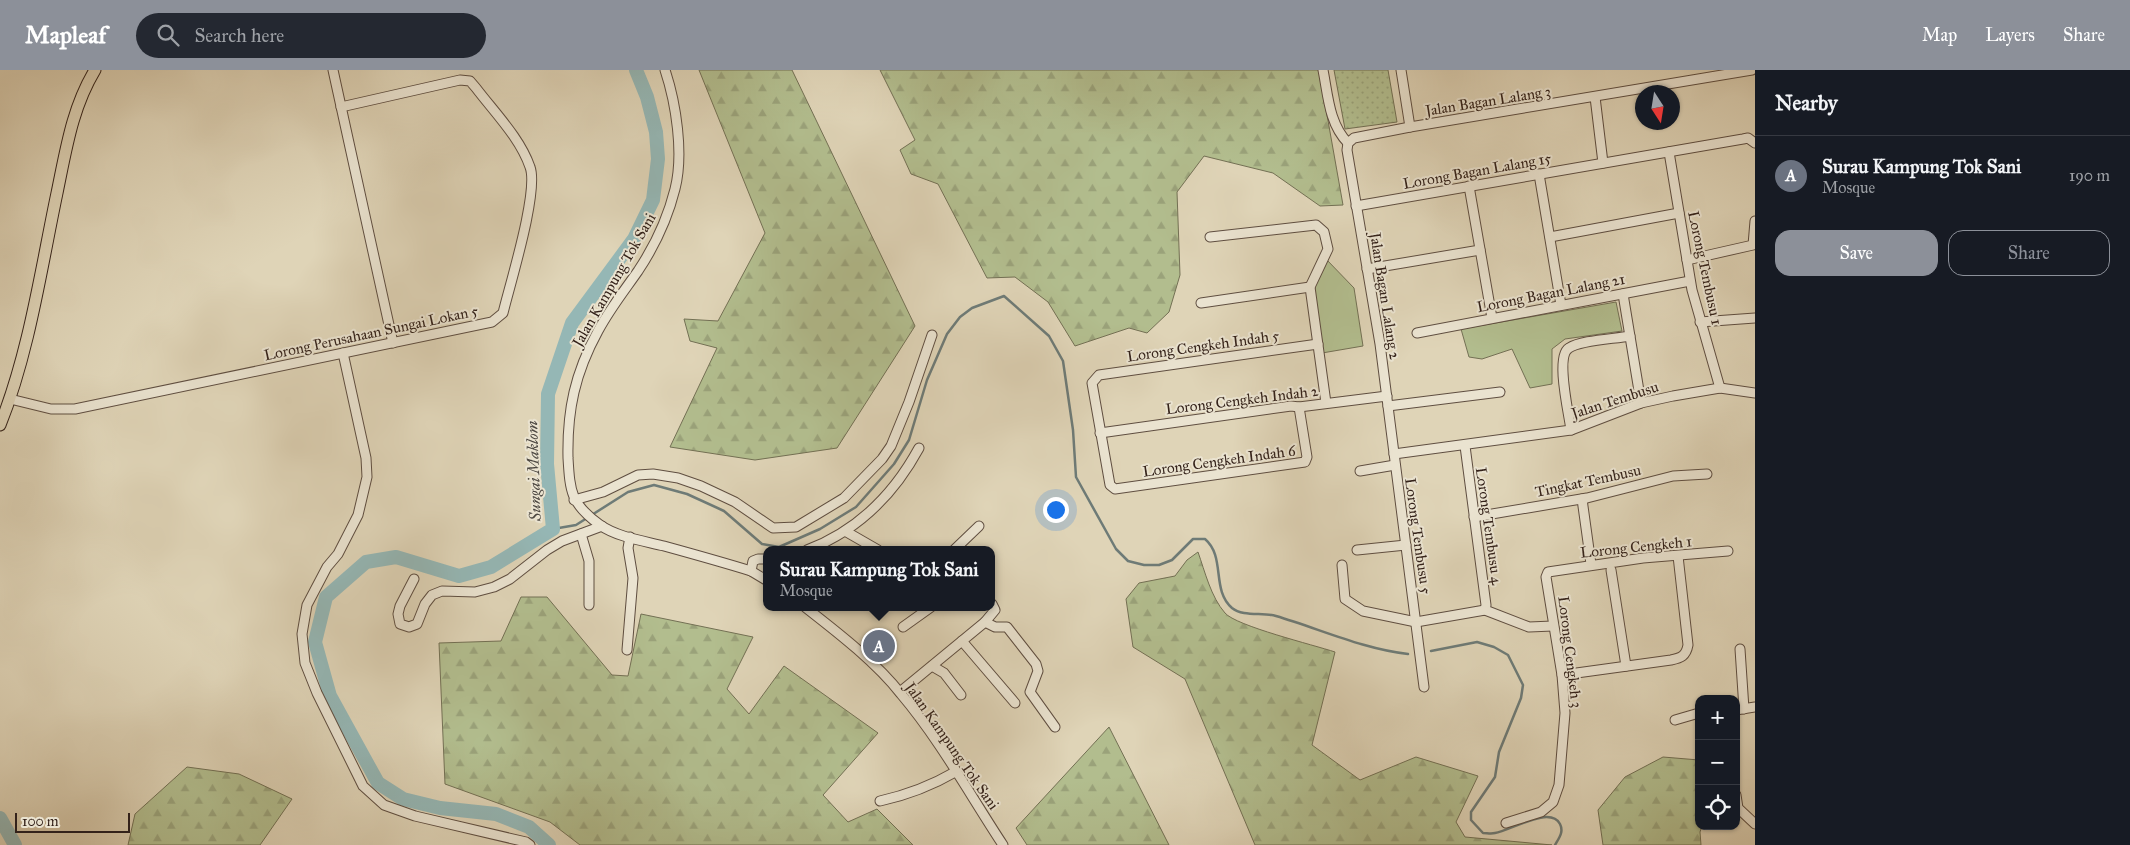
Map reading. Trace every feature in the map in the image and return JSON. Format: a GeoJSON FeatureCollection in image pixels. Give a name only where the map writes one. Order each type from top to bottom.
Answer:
{"type":"FeatureCollection","features":[{"type":"Feature","properties":{"kind":"main road"},"geometry":{"type":"LineString","coordinates":[[0,425],[10,399],[71,124],[82,90],[95,70]]}},
{"type":"Feature","properties":{"kind":"street"},"geometry":{"type":"LineString","coordinates":[[333,70],[392,343]]}},
{"type":"Feature","properties":{"kind":"street","name":"Jalan Kampung Tok Sani"},"geometry":{"type":"LineString","coordinates":[[576,504],[571,492],[568,432],[570,400],[579,373],[598,331],[639,270],[665,221],[676,187],[678,138],[674,97],[665,70]]}},
{"type":"Feature","properties":{"kind":"street"},"geometry":{"type":"LineString","coordinates":[[1323,70],[1331,113],[1340,134],[1348,142]]}},
{"type":"Feature","properties":{"kind":"street"},"geometry":{"type":"LineString","coordinates":[[1401,70],[1410,127]]}},
{"type":"Feature","properties":{"kind":"street","name":"Jalan Bagan Lalang 3"},"geometry":{"type":"LineString","coordinates":[[1348,142],[1354,138],[1410,127],[1595,98],[1752,70]]}},
{"type":"Feature","properties":{"kind":"street","name":"Lorong Perusahaan Sungai Lokan 5"},"geometry":{"type":"LineString","coordinates":[[10,399],[51,409],[75,409],[492,322],[503,313],[532,194],[531,170],[524,152],[470,81],[460,80],[341,106]]}},
{"type":"Feature","properties":{"kind":"street"},"geometry":{"type":"LineString","coordinates":[[1595,98],[1603,163]]}},
{"type":"Feature","properties":{"kind":"street","name":"Lorong Bagan Lalang 15"},"geometry":{"type":"LineString","coordinates":[[1356,206],[1748,138],[1755,142]]}},
{"type":"Feature","properties":{"kind":"street","name":"Jalan Bagan Lalang 2"},"geometry":{"type":"LineString","coordinates":[[1348,142],[1347,150],[1367,269],[1394,454]]}},
{"type":"Feature","properties":{"kind":"street","name":"Lorong Tembusu 1"},"geometry":{"type":"LineString","coordinates":[[1669,152],[1690,281],[1720,388]]}},
{"type":"Feature","properties":{"kind":"street"},"geometry":{"type":"LineString","coordinates":[[1539,174],[1561,305]]}},
{"type":"Feature","properties":{"kind":"street"},"geometry":{"type":"LineString","coordinates":[[1470,186],[1492,318]]}},
{"type":"Feature","properties":{"kind":"street"},"geometry":{"type":"LineString","coordinates":[[1550,237],[1679,213]]}},
{"type":"Feature","properties":{"kind":"street"},"geometry":{"type":"LineString","coordinates":[[1687,260],[1753,244],[1755,221]]}},
{"type":"Feature","properties":{"kind":"street"},"geometry":{"type":"LineString","coordinates":[[1210,237],[1316,225],[1324,232],[1328,249],[1310,287],[1326,403]]}},
{"type":"Feature","properties":{"kind":"street"},"geometry":{"type":"LineString","coordinates":[[1367,269],[1480,250]]}},
{"type":"Feature","properties":{"kind":"street","name":"Lorong Bagan Lalang 21"},"geometry":{"type":"LineString","coordinates":[[1417,332],[1690,281]]}},
{"type":"Feature","properties":{"kind":"street"},"geometry":{"type":"LineString","coordinates":[[1201,303],[1310,287]]}},
{"type":"Feature","properties":{"kind":"street"},"geometry":{"type":"LineString","coordinates":[[1622,294],[1641,403]]}},
{"type":"Feature","properties":{"kind":"street"},"geometry":{"type":"LineString","coordinates":[[1700,322],[1755,318]]}},
{"type":"Feature","properties":{"kind":"street"},"geometry":{"type":"LineString","coordinates":[[763,578],[751,571],[630,537],[600,525],[576,504],[638,475],[653,474],[678,478],[701,486],[735,502],[773,528],[796,527],[844,498],[891,446],[910,402],[932,335]]}},
{"type":"Feature","properties":{"kind":"street"},"geometry":{"type":"LineString","coordinates":[[1571,430],[1562,365],[1565,352],[1569,348],[1584,344],[1630,336]]}},
{"type":"Feature","properties":{"kind":"street","name":"Lorong Cengkeh Indah 5"},"geometry":{"type":"LineString","coordinates":[[1100,433],[1092,386],[1093,379],[1099,375],[1318,344]]}},
{"type":"Feature","properties":{"kind":"street"},"geometry":{"type":"LineString","coordinates":[[343,353],[366,458],[367,477],[358,515],[338,554],[327,567],[308,605],[302,634],[305,663],[317,693],[363,786],[384,805],[415,816],[500,835],[526,842],[530,845]]}},
{"type":"Feature","properties":{"kind":"street","name":"Jalan Tembusu"},"geometry":{"type":"LineString","coordinates":[[1394,454],[1465,446],[1571,430],[1641,403],[1720,388],[1755,393]]}},
{"type":"Feature","properties":{"kind":"street","name":"Lorong Cengkeh Indah 2"},"geometry":{"type":"LineString","coordinates":[[1100,433],[1291,406],[1299,408],[1326,403],[1387,401],[1500,392]]}},
{"type":"Feature","properties":{"kind":"street","name":"Lorong Cengkeh Indah 6"},"geometry":{"type":"LineString","coordinates":[[1100,433],[1112,488],[1122,489],[1305,462],[1307,457],[1299,408]]}},
{"type":"Feature","properties":{"kind":"street","name":"Lorong Tembusu 4"},"geometry":{"type":"LineString","coordinates":[[1465,446],[1486,605],[1485,610]]}},
{"type":"Feature","properties":{"kind":"street"},"geometry":{"type":"LineString","coordinates":[[815,546],[845,531],[862,519],[897,484],[919,448]]}},
{"type":"Feature","properties":{"kind":"street","name":"Lorong Tembusu 5"},"geometry":{"type":"LineString","coordinates":[[1394,454],[1424,688]]}},
{"type":"Feature","properties":{"kind":"street"},"geometry":{"type":"LineString","coordinates":[[1360,471],[1395,465]]}},
{"type":"Feature","properties":{"kind":"street","name":"Tingkat Tembusu"},"geometry":{"type":"LineString","coordinates":[[1474,517],[1582,499],[1673,476],[1707,474]]}},
{"type":"Feature","properties":{"kind":"street"},"geometry":{"type":"LineString","coordinates":[[1582,499],[1591,564]]}},
{"type":"Feature","properties":{"kind":"street"},"geometry":{"type":"LineString","coordinates":[[414,579],[398,614],[400,624],[409,627],[417,624],[425,604],[432,595],[442,590],[476,592],[494,587],[510,579],[547,550],[600,525]]}},
{"type":"Feature","properties":{"kind":"street"},"geometry":{"type":"LineString","coordinates":[[958,546],[978,526]]}},
{"type":"Feature","properties":{"kind":"street"},"geometry":{"type":"LineString","coordinates":[[845,531],[871,546]]}},
{"type":"Feature","properties":{"kind":"street"},"geometry":{"type":"LineString","coordinates":[[580,534],[589,560],[589,605]]}},
{"type":"Feature","properties":{"kind":"street"},"geometry":{"type":"LineString","coordinates":[[627,650],[633,578],[628,548],[630,537]]}},
{"type":"Feature","properties":{"kind":"street"},"geometry":{"type":"LineString","coordinates":[[1356,550],[1406,545]]}},
{"type":"Feature","properties":{"kind":"street","name":"Lorong Cengkeh 1"},"geometry":{"type":"LineString","coordinates":[[1548,572],[1591,564],[1728,551]]}},
{"type":"Feature","properties":{"kind":"street"},"geometry":{"type":"LineString","coordinates":[[1562,675],[1682,658],[1688,645],[1678,556]]}},
{"type":"Feature","properties":{"kind":"street"},"geometry":{"type":"LineString","coordinates":[[751,571],[754,561],[763,559]]}},
{"type":"Feature","properties":{"kind":"street"},"geometry":{"type":"LineString","coordinates":[[1342,565],[1345,599],[1363,611],[1416,622],[1485,610],[1529,626],[1553,626]]}},
{"type":"Feature","properties":{"kind":"street"},"geometry":{"type":"LineString","coordinates":[[1611,570],[1626,666]]}},
{"type":"Feature","properties":{"kind":"street","name":"Lorong Cengkeh 3"},"geometry":{"type":"LineString","coordinates":[[1506,822],[1541,812],[1553,802],[1559,785],[1565,714],[1562,675],[1546,577],[1548,572]]}},
{"type":"Feature","properties":{"kind":"street","name":"Jalan Kampung Tok Sani"},"geometry":{"type":"LineString","coordinates":[[809,611],[900,692],[1003,845]]}},
{"type":"Feature","properties":{"kind":"street"},"geometry":{"type":"LineString","coordinates":[[903,627],[925,611]]}},
{"type":"Feature","properties":{"kind":"street"},"geometry":{"type":"LineString","coordinates":[[900,692],[984,622],[993,611]]}},
{"type":"Feature","properties":{"kind":"street"},"geometry":{"type":"LineString","coordinates":[[984,622],[995,627],[1008,627],[1036,664],[1038,672],[1030,692],[1055,727]]}},
{"type":"Feature","properties":{"kind":"street"},"geometry":{"type":"LineString","coordinates":[[962,641],[1015,702]]}},
{"type":"Feature","properties":{"kind":"street"},"geometry":{"type":"LineString","coordinates":[[1740,649],[1740,695]]}},
{"type":"Feature","properties":{"kind":"street"},"geometry":{"type":"LineString","coordinates":[[932,666],[944,673],[961,695]]}},
{"type":"Feature","properties":{"kind":"street"},"geometry":{"type":"LineString","coordinates":[[1740,709],[1755,707]]}},
{"type":"Feature","properties":{"kind":"street"},"geometry":{"type":"LineString","coordinates":[[1675,720],[1695,714]]}},
{"type":"Feature","properties":{"kind":"street"},"geometry":{"type":"LineString","coordinates":[[880,801],[919,790],[955,772]]}},
{"type":"Feature","properties":{"kind":"street"},"geometry":{"type":"LineString","coordinates":[[1740,810],[1755,824]]}},
{"type":"Feature","properties":{"kind":"green space"},"geometry":{"type":"Polygon","coordinates":[[[699,70],[792,70],[915,326],[837,448],[755,460],[670,447],[717,348],[690,341],[684,319],[718,321],[765,233],[699,70]]]}},
{"type":"Feature","properties":{"kind":"green space"},"geometry":{"type":"Polygon","coordinates":[[[880,70],[1319,70],[1343,205],[1320,206],[1273,173],[1204,156],[1177,192],[1180,275],[1169,312],[1147,333],[1129,328],[1075,346],[1048,302],[1015,277],[987,278],[938,184],[911,174],[900,150],[915,140],[880,70]]]}},
{"type":"Feature","properties":{"kind":"green space"},"geometry":{"type":"Polygon","coordinates":[[[1334,70],[1388,70],[1397,122],[1345,129],[1334,70]]]}},
{"type":"Feature","properties":{"kind":"green space"},"geometry":{"type":"Polygon","coordinates":[[[1326,259],[1354,288],[1363,346],[1322,353],[1313,289],[1326,259]]]}},
{"type":"Feature","properties":{"kind":"green space"},"geometry":{"type":"Polygon","coordinates":[[[1616,302],[1622,331],[1565,339],[1552,349],[1552,384],[1530,388],[1512,349],[1482,359],[1469,357],[1461,329],[1616,302]]]}},
{"type":"Feature","properties":{"kind":"green space"},"geometry":{"type":"Polygon","coordinates":[[[1198,552],[1212,592],[1225,613],[1244,624],[1335,652],[1312,745],[1360,780],[1416,757],[1478,776],[1456,822],[1465,837],[1552,845],[1255,845],[1185,679],[1133,647],[1126,599],[1139,583],[1175,576],[1187,560],[1198,552]]]}},
{"type":"Feature","properties":{"kind":"green space"},"geometry":{"type":"Polygon","coordinates":[[[521,597],[547,597],[612,675],[628,676],[641,614],[753,637],[727,689],[749,714],[784,666],[878,733],[823,795],[848,822],[877,809],[913,845],[580,845],[550,822],[445,784],[439,643],[501,641],[521,597]]]}},
{"type":"Feature","properties":{"kind":"green space"},"geometry":{"type":"Polygon","coordinates":[[[1109,727],[1169,845],[1027,845],[1016,828],[1109,727]]]}},
{"type":"Feature","properties":{"kind":"green space"},"geometry":{"type":"Polygon","coordinates":[[[1663,757],[1695,760],[1695,830],[1701,830],[1701,845],[1603,845],[1598,810],[1625,777],[1663,757]]]}},
{"type":"Feature","properties":{"kind":"green space"},"geometry":{"type":"Polygon","coordinates":[[[187,767],[239,774],[292,799],[260,845],[128,845],[135,814],[187,767]]]}},
{"type":"Feature","properties":{"kind":"waterway","name":"Sungai Maklom"},"geometry":{"type":"LineString","coordinates":[[549,845],[529,827],[496,814],[440,808],[403,799],[378,783],[330,696],[315,642],[326,597],[366,562],[396,557],[459,576],[491,567],[553,529],[547,464],[548,394],[572,323],[634,239],[653,200],[658,159],[656,132],[647,97],[636,70]]}},
{"type":"Feature","properties":{"kind":"waterway"},"geometry":{"type":"LineString","coordinates":[[781,546],[820,529],[856,507],[894,464],[909,440],[927,380],[947,334],[960,317],[972,308],[1004,296],[1049,336],[1063,361],[1073,430],[1076,477],[1116,549],[1128,561],[1144,565],[1159,565],[1172,560],[1193,539],[1205,539],[1215,555],[1222,592],[1226,601],[1237,611],[1276,616],[1375,648],[1408,654]]}},
{"type":"Feature","properties":{"kind":"waterway"},"geometry":{"type":"LineString","coordinates":[[553,529],[576,525],[628,492],[654,485],[687,494],[724,511],[762,544],[773,546]]}},
{"type":"Feature","properties":{"kind":"waterway"},"geometry":{"type":"LineString","coordinates":[[1431,651],[1477,642],[1494,647],[1508,655],[1523,685],[1521,698],[1499,752],[1495,777],[1471,812],[1471,820],[1483,833],[1492,833],[1539,818],[1548,817],[1555,819],[1560,824],[1561,830],[1555,845]]}},
{"type":"Feature","properties":{"kind":"waterway"},"geometry":{"type":"LineString","coordinates":[[0,818],[15,845]]}},
{"type":"Feature","properties":{"kind":"place","name":"Surau Kampung Tok Sani"},"geometry":{"type":"Point","coordinates":[879,646]}}]}
